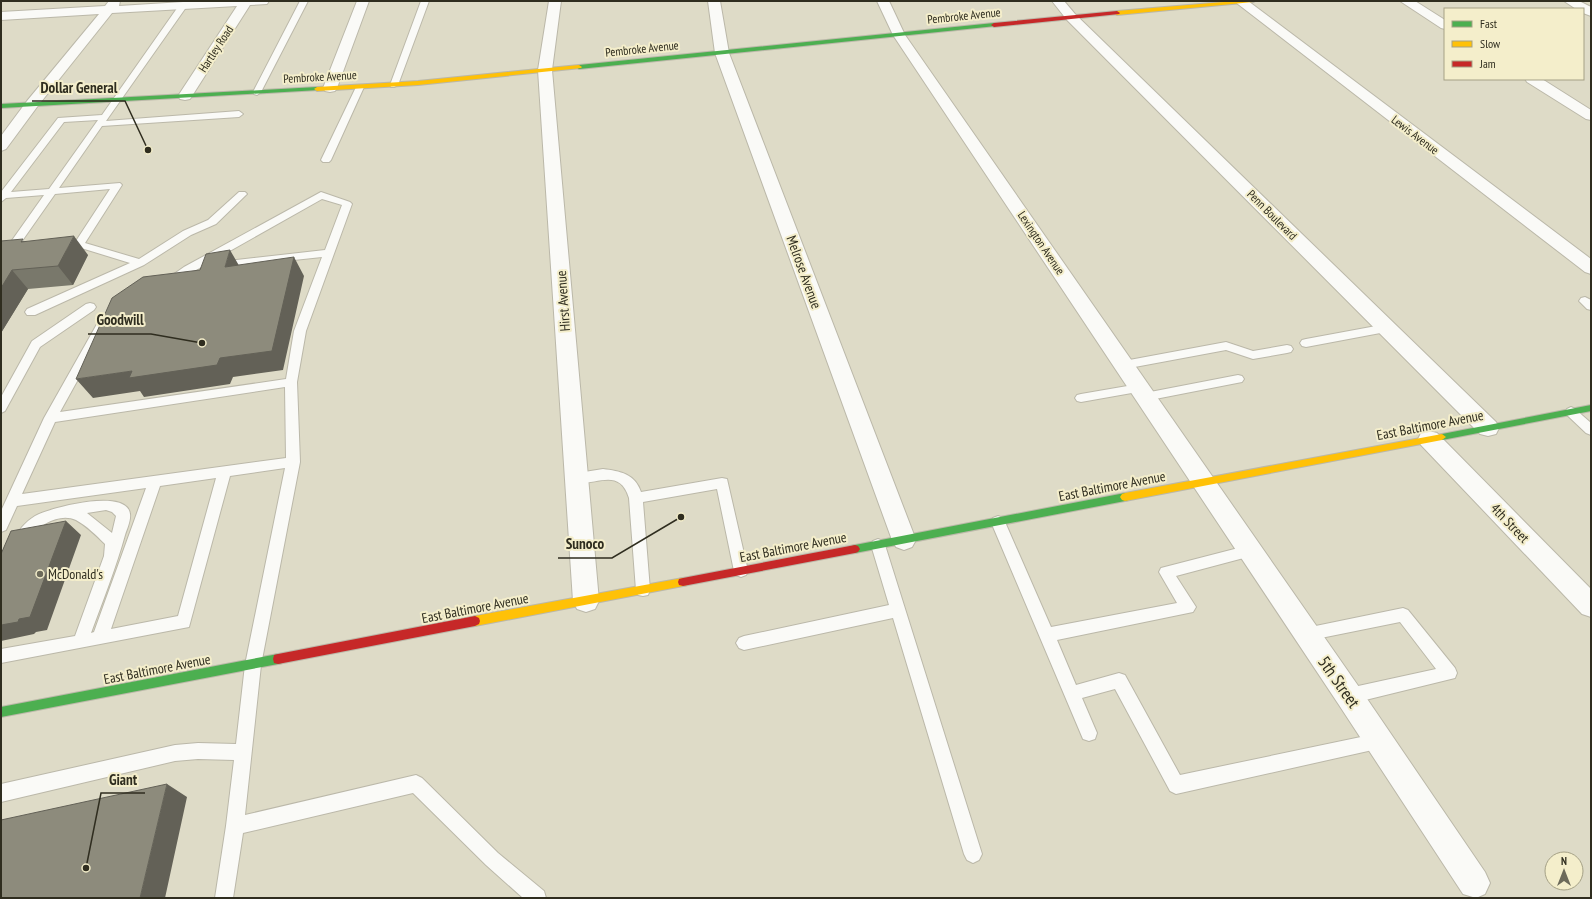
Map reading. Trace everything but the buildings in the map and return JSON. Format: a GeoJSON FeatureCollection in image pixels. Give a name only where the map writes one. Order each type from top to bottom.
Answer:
{"type":"FeatureCollection","features":[{"type":"Feature","properties":{"kind":"street"},"geometry":{"type":"LineString","coordinates":[[1,16],[112,5],[183,6],[264,1]]}},
{"type":"Feature","properties":{"kind":"street"},"geometry":{"type":"LineString","coordinates":[[330,88],[363,1]]}},
{"type":"Feature","properties":{"kind":"street","name":"Hirst Avenue"},"geometry":{"type":"LineString","coordinates":[[555,1],[545,70],[586,601]]}},
{"type":"Feature","properties":{"kind":"street","name":"Melrose Avenue"},"geometry":{"type":"LineString","coordinates":[[714,1],[722,53],[904,540]]}},
{"type":"Feature","properties":{"kind":"street","name":"Lexington Avenue"},"geometry":{"type":"LineString","coordinates":[[883,1],[898,35],[1203,482]]}},
{"type":"Feature","properties":{"kind":"street","name":"Penn Boulevard"},"geometry":{"type":"LineString","coordinates":[[1058,1],[1071,18],[1488,428]]}},
{"type":"Feature","properties":{"kind":"street","name":"Pembroke Avenue"},"geometry":{"type":"LineString","coordinates":[[1,106],[394,85],[1244,1]]}},
{"type":"Feature","properties":{"kind":"street","name":"Lewis Avenue"},"geometry":{"type":"LineString","coordinates":[[1244,1],[1591,268]]}},
{"type":"Feature","properties":{"kind":"street"},"geometry":{"type":"LineString","coordinates":[[1406,1],[1444,24]]}},
{"type":"Feature","properties":{"kind":"street"},"geometry":{"type":"LineString","coordinates":[[1570,1],[1583,8]]}},
{"type":"Feature","properties":{"kind":"street","name":"Hartley Road"},"geometry":{"type":"LineString","coordinates":[[185,96],[246,2]]}},
{"type":"Feature","properties":{"kind":"street"},"geometry":{"type":"LineString","coordinates":[[1,146],[32,104],[112,5]]}},
{"type":"Feature","properties":{"kind":"street"},"geometry":{"type":"LineString","coordinates":[[1534,80],[1591,116]]}},
{"type":"Feature","properties":{"kind":"street","name":"East Baltimore Avenue"},"geometry":{"type":"LineString","coordinates":[[1,712],[1591,408]]}},
{"type":"Feature","properties":{"kind":"street","name":"4th Street"},"geometry":{"type":"LineString","coordinates":[[1429,439],[1591,606]]}},
{"type":"Feature","properties":{"kind":"street","name":"5th Street"},"geometry":{"type":"LineString","coordinates":[[1203,482],[1380,741],[1474,883]]}},
{"type":"Feature","properties":{"kind":"lane"},"geometry":{"type":"LineString","coordinates":[[257,92],[304,1]]}},
{"type":"Feature","properties":{"kind":"lane"},"geometry":{"type":"LineString","coordinates":[[394,85],[425,1]]}},
{"type":"Feature","properties":{"kind":"lane"},"geometry":{"type":"LineString","coordinates":[[6,250],[52,191],[183,6]]}},
{"type":"Feature","properties":{"kind":"lane"},"geometry":{"type":"LineString","coordinates":[[326,160],[360,87]]}},
{"type":"Feature","properties":{"kind":"lane"},"geometry":{"type":"LineString","coordinates":[[2,197],[61,120],[102,120],[239,114]]}},
{"type":"Feature","properties":{"kind":"lane"},"geometry":{"type":"LineString","coordinates":[[2,197],[117,185],[79,244]]}},
{"type":"Feature","properties":{"kind":"lane"},"geometry":{"type":"LineString","coordinates":[[31,312],[140,263],[187,233],[212,222],[242,194]]}},
{"type":"Feature","properties":{"kind":"lane"},"geometry":{"type":"LineString","coordinates":[[162,286],[188,269],[321,195],[347,204],[300,331],[290,382],[293,462],[253,665],[235,826],[224,898]]}},
{"type":"Feature","properties":{"kind":"lane"},"geometry":{"type":"LineString","coordinates":[[56,246],[79,244],[140,263]]}},
{"type":"Feature","properties":{"kind":"lane"},"geometry":{"type":"LineString","coordinates":[[6,250],[26,248]]}},
{"type":"Feature","properties":{"kind":"lane"},"geometry":{"type":"LineString","coordinates":[[188,269],[329,253]]}},
{"type":"Feature","properties":{"kind":"lane"},"geometry":{"type":"LineString","coordinates":[[1,408],[36,344],[90,307]]}},
{"type":"Feature","properties":{"kind":"lane"},"geometry":{"type":"LineString","coordinates":[[1,526],[50,418],[103,324],[110,320]]}},
{"type":"Feature","properties":{"kind":"lane"},"geometry":{"type":"LineString","coordinates":[[1306,343],[1387,328]]}},
{"type":"Feature","properties":{"kind":"lane"},"geometry":{"type":"LineString","coordinates":[[1124,365],[1226,346],[1253,355],[1287,349]]}},
{"type":"Feature","properties":{"kind":"lane"},"geometry":{"type":"LineString","coordinates":[[1081,398],[1142,393],[1238,379]]}},
{"type":"Feature","properties":{"kind":"lane"},"geometry":{"type":"LineString","coordinates":[[50,418],[290,382]]}},
{"type":"Feature","properties":{"kind":"lane"},"geometry":{"type":"LineString","coordinates":[[1571,412],[1591,430]]}},
{"type":"Feature","properties":{"kind":"lane"},"geometry":{"type":"LineString","coordinates":[[13,501],[293,462]]}},
{"type":"Feature","properties":{"kind":"lane"},"geometry":{"type":"LineString","coordinates":[[1,656],[184,622],[225,471]]}},
{"type":"Feature","properties":{"kind":"lane"},"geometry":{"type":"LineString","coordinates":[[577,478],[604,474],[619,476],[632,485],[636,498],[643,590]]}},
{"type":"Feature","properties":{"kind":"lane"},"geometry":{"type":"LineString","coordinates":[[100,638],[155,481]]}},
{"type":"Feature","properties":{"kind":"lane"},"geometry":{"type":"LineString","coordinates":[[636,498],[722,483],[741,571]]}},
{"type":"Feature","properties":{"kind":"lane"},"geometry":{"type":"LineString","coordinates":[[16,551],[22,537],[33,523],[48,516],[106,505],[116,507],[123,514],[111,556],[80,642]]}},
{"type":"Feature","properties":{"kind":"lane"},"geometry":{"type":"LineString","coordinates":[[66,512],[77,515],[88,521],[104,534],[112,542],[111,556]]}},
{"type":"Feature","properties":{"kind":"lane"},"geometry":{"type":"LineString","coordinates":[[998,522],[1089,733]]}},
{"type":"Feature","properties":{"kind":"lane"},"geometry":{"type":"LineString","coordinates":[[878,545],[973,854]]}},
{"type":"Feature","properties":{"kind":"lane"},"geometry":{"type":"LineString","coordinates":[[1047,635],[1188,607],[1166,572],[1250,551]]}},
{"type":"Feature","properties":{"kind":"lane"},"geometry":{"type":"LineString","coordinates":[[744,644],[898,610]]}},
{"type":"Feature","properties":{"kind":"lane"},"geometry":{"type":"LineString","coordinates":[[1306,634],[1403,615],[1449,673],[1349,696]]}},
{"type":"Feature","properties":{"kind":"lane"},"geometry":{"type":"LineString","coordinates":[[1072,694],[1119,680],[1176,785],[1380,741]]}},
{"type":"Feature","properties":{"kind":"lane"},"geometry":{"type":"LineString","coordinates":[[1,793],[175,753],[198,751],[243,752]]}},
{"type":"Feature","properties":{"kind":"lane"},"geometry":{"type":"LineString","coordinates":[[235,826],[416,784],[492,859],[536,898]]}},
{"type":"Feature","properties":{"kind":"traffic: fast"},"geometry":{"type":"LineString","coordinates":[[579,67],[994,25]]}},
{"type":"Feature","properties":{"kind":"traffic: fast"},"geometry":{"type":"LineString","coordinates":[[1,106],[317,89]]}},
{"type":"Feature","properties":{"kind":"traffic: fast"},"geometry":{"type":"LineString","coordinates":[[1442,437],[1591,408]]}},
{"type":"Feature","properties":{"kind":"traffic: fast"},"geometry":{"type":"LineString","coordinates":[[855,549],[1125,497]]}},
{"type":"Feature","properties":{"kind":"traffic: fast"},"geometry":{"type":"LineString","coordinates":[[1,712],[278,659]]}},
{"type":"Feature","properties":{"kind":"traffic: slow"},"geometry":{"type":"LineString","coordinates":[[1117,13],[1253,1]]}},
{"type":"Feature","properties":{"kind":"traffic: slow"},"geometry":{"type":"LineString","coordinates":[[317,89],[418,83],[579,67]]}},
{"type":"Feature","properties":{"kind":"traffic: slow"},"geometry":{"type":"LineString","coordinates":[[1125,497],[1442,437]]}},
{"type":"Feature","properties":{"kind":"traffic: slow"},"geometry":{"type":"LineString","coordinates":[[475,621],[683,582]]}},
{"type":"Feature","properties":{"kind":"traffic: jam"},"geometry":{"type":"LineString","coordinates":[[994,25],[1117,13]]}},
{"type":"Feature","properties":{"kind":"traffic: jam"},"geometry":{"type":"LineString","coordinates":[[683,582],[855,549]]}},
{"type":"Feature","properties":{"kind":"traffic: jam"},"geometry":{"type":"LineString","coordinates":[[278,659],[475,621]]}},
{"type":"Feature","properties":{"kind":"place","name":"Dollar General"},"geometry":{"type":"Point","coordinates":[148,150]}},
{"type":"Feature","properties":{"kind":"place","name":"Goodwill"},"geometry":{"type":"Point","coordinates":[202,343]}},
{"type":"Feature","properties":{"kind":"place","name":"Sunoco"},"geometry":{"type":"Point","coordinates":[681,517]}},
{"type":"Feature","properties":{"kind":"place","name":"McDonald's"},"geometry":{"type":"Point","coordinates":[40,574]}},
{"type":"Feature","properties":{"kind":"place","name":"Giant"},"geometry":{"type":"Point","coordinates":[86,868]}}]}
